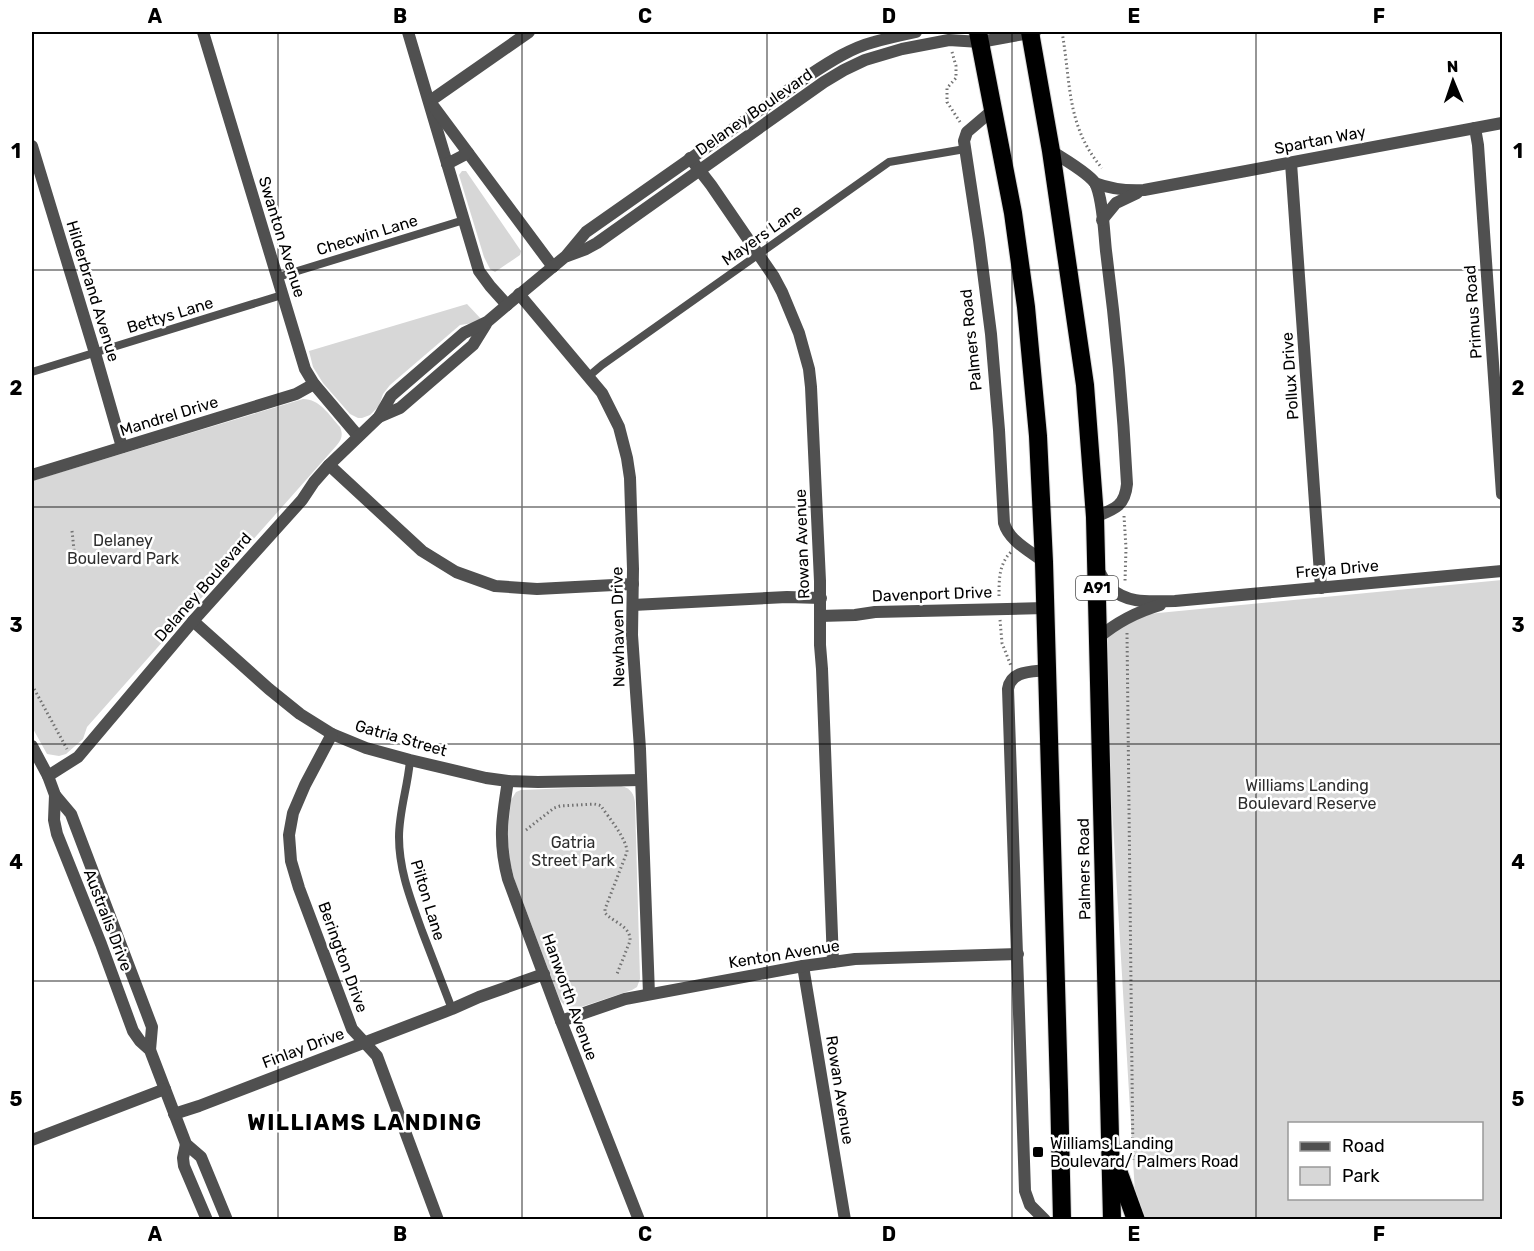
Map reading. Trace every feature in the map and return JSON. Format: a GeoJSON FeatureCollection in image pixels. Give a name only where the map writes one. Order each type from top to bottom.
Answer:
{"type":"FeatureCollection","features":[{"type":"Feature","properties":{"kind":"highway","name":"Palmers Road"},"geometry":{"type":"LineString","coordinates":[[1032,32],[1085,385],[1095,517],[1112,1220]]}},
{"type":"Feature","properties":{"kind":"highway","name":"Palmers Road"},"geometry":{"type":"LineString","coordinates":[[979,37],[1013,213],[1026,307],[1038,436],[1044,562],[1062,1220]]}},
{"type":"Feature","properties":{"kind":"highway"},"geometry":{"type":"LineString","coordinates":[[1111,1149],[1136,1220]]}},
{"type":"Feature","properties":{"kind":"street","name":"Swanton Avenue"},"geometry":{"type":"LineString","coordinates":[[203,32],[305,369],[314,384],[358,436]]}},
{"type":"Feature","properties":{"kind":"street"},"geometry":{"type":"LineString","coordinates":[[408,32],[480,271],[507,305]]}},
{"type":"Feature","properties":{"kind":"street"},"geometry":{"type":"LineString","coordinates":[[430,101],[529,32]]}},
{"type":"Feature","properties":{"kind":"street","name":"Delaney Boulevard"},"geometry":{"type":"LineString","coordinates":[[48,776],[78,757],[194,621],[302,500],[328,465],[379,417],[400,408],[473,345],[487,322],[566,256],[586,232],[828,62],[857,48],[872,37],[916,32]]}},
{"type":"Feature","properties":{"kind":"street","name":"Delaney Boulevard"},"geometry":{"type":"LineString","coordinates":[[566,256],[594,245],[844,69],[902,49],[949,40],[1032,32]]}},
{"type":"Feature","properties":{"kind":"street"},"geometry":{"type":"LineString","coordinates":[[872,37],[878,56]]}},
{"type":"Feature","properties":{"kind":"street"},"geometry":{"type":"LineString","coordinates":[[430,101],[553,267]]}},
{"type":"Feature","properties":{"kind":"street"},"geometry":{"type":"LineString","coordinates":[[968,132],[994,109]]}},
{"type":"Feature","properties":{"kind":"street","name":"Spartan Way"},"geometry":{"type":"LineString","coordinates":[[1093,182],[1110,188],[1143,190],[1503,123]]}},
{"type":"Feature","properties":{"kind":"street","name":"Primus Road"},"geometry":{"type":"LineString","coordinates":[[1475,128],[1479,156],[1503,494]]}},
{"type":"Feature","properties":{"kind":"street","name":"Palmers Road"},"geometry":{"type":"LineString","coordinates":[[968,132],[964,141],[992,344],[1004,523],[1018,543],[1044,562]]}},
{"type":"Feature","properties":{"kind":"street","name":"Hilderbrand Avenue"},"geometry":{"type":"LineString","coordinates":[[32,146],[122,447]]}},
{"type":"Feature","properties":{"kind":"street"},"geometry":{"type":"LineString","coordinates":[[1051,150],[1093,182],[1100,201],[1120,362],[1126,494],[1123,501],[1112,510],[1095,517]]}},
{"type":"Feature","properties":{"kind":"street"},"geometry":{"type":"LineString","coordinates":[[447,164],[468,153]]}},
{"type":"Feature","properties":{"kind":"street","name":"Rowan Avenue"},"geometry":{"type":"LineString","coordinates":[[690,158],[760,254],[774,277],[791,312],[808,369],[814,426],[821,597],[820,645],[832,962]]}},
{"type":"Feature","properties":{"kind":"street","name":"Pollux Drive"},"geometry":{"type":"LineString","coordinates":[[1291,163],[1321,588]]}},
{"type":"Feature","properties":{"kind":"street","name":"Spartan Way"},"geometry":{"type":"LineString","coordinates":[[1102,220],[1116,203],[1143,190]]}},
{"type":"Feature","properties":{"kind":"street","name":"Newhaven Drive"},"geometry":{"type":"LineString","coordinates":[[519,294],[602,393],[611,408],[624,444],[630,478],[633,635],[641,780],[648,994]]}},
{"type":"Feature","properties":{"kind":"street","name":"Mandrel Drive"},"geometry":{"type":"LineString","coordinates":[[32,475],[296,394],[314,384]]}},
{"type":"Feature","properties":{"kind":"street"},"geometry":{"type":"LineString","coordinates":[[328,465],[422,551],[456,572],[495,586],[537,589],[633,584]]}},
{"type":"Feature","properties":{"kind":"street"},"geometry":{"type":"LineString","coordinates":[[1097,567],[1109,587],[1126,599]]}},
{"type":"Feature","properties":{"kind":"street","name":"Freya Drive"},"geometry":{"type":"LineString","coordinates":[[1126,599],[1175,601],[1503,571]]}},
{"type":"Feature","properties":{"kind":"street"},"geometry":{"type":"LineString","coordinates":[[633,605],[821,597]]}},
{"type":"Feature","properties":{"kind":"street","name":"Freya Drive"},"geometry":{"type":"LineString","coordinates":[[1098,638],[1111,627],[1140,611],[1175,601]]}},
{"type":"Feature","properties":{"kind":"street","name":"Davenport Drive"},"geometry":{"type":"LineString","coordinates":[[820,616],[875,612],[1045,608]]}},
{"type":"Feature","properties":{"kind":"street","name":"Gatria Street"},"geometry":{"type":"LineString","coordinates":[[194,621],[300,714],[332,734],[366,747],[410,760],[508,781],[641,780]]}},
{"type":"Feature","properties":{"kind":"street"},"geometry":{"type":"LineString","coordinates":[[1045,1220],[1030,1205],[1025,1191],[1008,689],[1009,682],[1015,676],[1047,670]]}},
{"type":"Feature","properties":{"kind":"street","name":"Berington Drive"},"geometry":{"type":"LineString","coordinates":[[332,734],[304,785],[295,807],[290,824],[291,861],[352,1029],[377,1056],[438,1220]]}},
{"type":"Feature","properties":{"kind":"street","name":"Australis Drive"},"geometry":{"type":"LineString","coordinates":[[32,746],[55,795],[71,814],[152,1027],[150,1050],[174,1114],[186,1144],[201,1157],[227,1220]]}},
{"type":"Feature","properties":{"kind":"street","name":"Hanworth Avenue"},"geometry":{"type":"LineString","coordinates":[[508,781],[501,830],[504,864],[508,879],[639,1220]]}},
{"type":"Feature","properties":{"kind":"street","name":"Australis Drive"},"geometry":{"type":"LineString","coordinates":[[55,795],[54,820],[57,834],[133,1031],[150,1050]]}},
{"type":"Feature","properties":{"kind":"street","name":"Kenton Avenue"},"geometry":{"type":"LineString","coordinates":[[561,1021],[648,994],[708,985],[803,966],[855,959],[1018,954]]}},
{"type":"Feature","properties":{"kind":"street","name":"Rowan Avenue"},"geometry":{"type":"LineString","coordinates":[[803,966],[845,1220]]}},
{"type":"Feature","properties":{"kind":"street","name":"Finlay Drive"},"geometry":{"type":"LineString","coordinates":[[174,1114],[452,1009],[478,997],[544,974]]}},
{"type":"Feature","properties":{"kind":"street"},"geometry":{"type":"LineString","coordinates":[[32,1140],[165,1089]]}},
{"type":"Feature","properties":{"kind":"street","name":"Australis Drive"},"geometry":{"type":"LineString","coordinates":[[186,1144],[184,1166],[207,1220]]}},
{"type":"Feature","properties":{"kind":"lane","name":"Mayers Lane"},"geometry":{"type":"LineString","coordinates":[[589,376],[889,162],[965,149]]}},
{"type":"Feature","properties":{"kind":"lane","name":"Checwin Lane"},"geometry":{"type":"LineString","coordinates":[[278,277],[464,220]]}},
{"type":"Feature","properties":{"kind":"lane","name":"Bettys Lane"},"geometry":{"type":"LineString","coordinates":[[32,372],[282,295]]}},
{"type":"Feature","properties":{"kind":"lane","name":"Pilton Lane"},"geometry":{"type":"LineString","coordinates":[[410,760],[409,777],[399,824],[401,864],[408,893],[452,1009]]}},
{"type":"Feature","properties":{"kind":"path"},"geometry":{"type":"LineString","coordinates":[[1062,32],[1072,109],[1078,131],[1102,169],[1093,182]]}},
{"type":"Feature","properties":{"kind":"path"},"geometry":{"type":"LineString","coordinates":[[949,40],[956,66],[956,78],[947,88],[948,102],[951,110],[968,132]]}},
{"type":"Feature","properties":{"kind":"path"},"geometry":{"type":"LineString","coordinates":[[1123,501],[1126,599]]}},
{"type":"Feature","properties":{"kind":"path"},"geometry":{"type":"LineString","coordinates":[[72,531],[74,550]]}},
{"type":"Feature","properties":{"kind":"path"},"geometry":{"type":"LineString","coordinates":[[1126,618],[1133,1164]]}},
{"type":"Feature","properties":{"kind":"path"},"geometry":{"type":"LineString","coordinates":[[32,685],[73,760]]}},
{"type":"Feature","properties":{"kind":"path"},"geometry":{"type":"LineString","coordinates":[[526,830],[554,808],[594,804],[601,807],[623,839],[627,852],[605,909],[605,913],[629,931],[631,936],[617,974]]}},
{"type":"Feature","properties":{"kind":"green space"},"geometry":{"type":"Polygon","coordinates":[[[462,171],[466,171],[521,251],[520,255],[495,272],[490,269],[484,257],[459,175],[462,171]]]}},
{"type":"Feature","properties":{"kind":"green space"},"geometry":{"type":"Polygon","coordinates":[[[467,304],[481,319],[460,325],[390,385],[383,394],[379,406],[370,415],[358,418],[350,414],[323,383],[313,367],[309,351],[467,304]]]}},
{"type":"Feature","properties":{"kind":"green space","name":"Delaney Boulevard Park"},"geometry":{"type":"Polygon","coordinates":[[[303,399],[319,405],[340,427],[342,434],[339,443],[87,727],[83,739],[66,754],[59,756],[47,754],[32,727],[32,481],[303,399]]]}},
{"type":"Feature","properties":{"kind":"green space","name":"Williams Landing Boulevard Reserve"},"geometry":{"type":"Polygon","coordinates":[[[1502,580],[1502,1219],[1140,1219],[1136,1210],[1102,639],[1118,628],[1148,614],[1502,580]]]}},
{"type":"Feature","properties":{"kind":"green space","name":"Gatria Street Park"},"geometry":{"type":"Polygon","coordinates":[[[621,786],[631,792],[635,803],[640,979],[637,987],[632,990],[572,1009],[565,1006],[559,998],[515,881],[507,839],[511,800],[516,792],[521,790],[621,786]]]}},
{"type":"Feature","properties":{"kind":"place","name":"Williams Landing Boulevard/ Palmers Road"},"geometry":{"type":"Point","coordinates":[1038,1152]}},
{"type":"Feature","properties":{"kind":"district","name":"WILLIAMS LANDING"},"geometry":{"type":"Point","coordinates":[365,1122]}}]}
